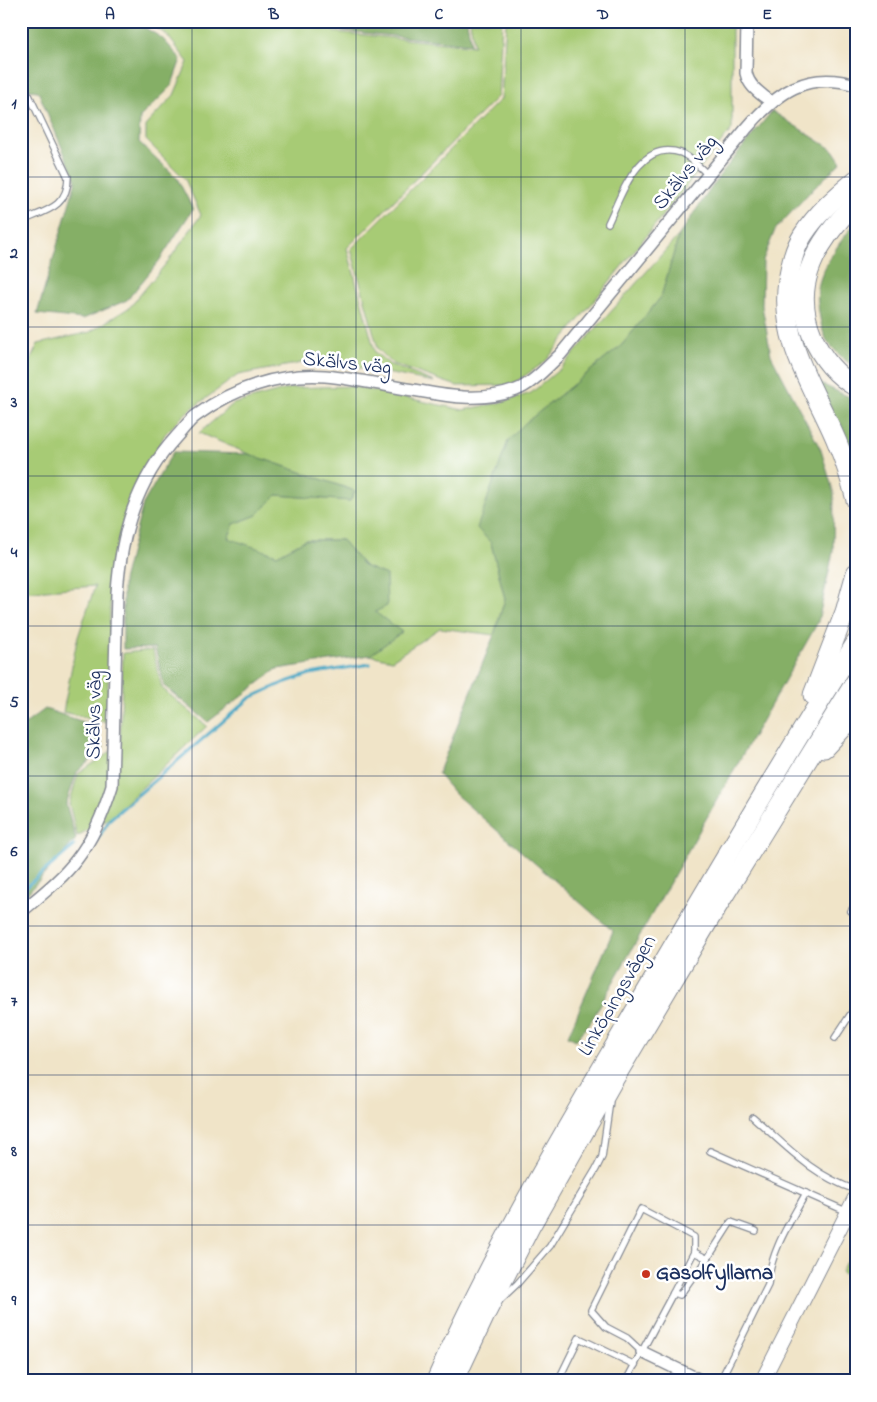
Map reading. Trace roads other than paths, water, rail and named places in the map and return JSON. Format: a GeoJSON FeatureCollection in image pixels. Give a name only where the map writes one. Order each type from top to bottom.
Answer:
{"type":"FeatureCollection","features":[{"type":"Feature","properties":{"kind":"highway"},"geometry":{"type":"LineString","coordinates":[[856,180],[821,211],[804,234],[791,260],[786,296],[788,328],[804,375],[837,442],[856,500]]}},
{"type":"Feature","properties":{"kind":"highway"},"geometry":{"type":"LineString","coordinates":[[856,202],[822,241],[808,272],[805,288],[805,305],[814,341],[824,358],[836,371],[856,387]]}},
{"type":"Feature","properties":{"kind":"highway"},"geometry":{"type":"LineString","coordinates":[[796,739],[837,633],[856,573]]}},
{"type":"Feature","properties":{"kind":"highway","name":"Linköpingsvägen"},"geometry":{"type":"LineString","coordinates":[[439,1373],[516,1217],[695,908],[856,643]]}},
{"type":"Feature","properties":{"kind":"highway","name":"Linköpingsvägen"},"geometry":{"type":"LineString","coordinates":[[454,1381],[486,1313],[532,1225],[612,1084],[710,918],[856,681]]}},
{"type":"Feature","properties":{"kind":"highway"},"geometry":{"type":"LineString","coordinates":[[796,778],[856,714]]}},
{"type":"Feature","properties":{"kind":"street"},"geometry":{"type":"LineString","coordinates":[[747,21],[746,73],[748,81],[757,92],[771,102]]}},
{"type":"Feature","properties":{"kind":"street","name":"Skälvs väg"},"geometry":{"type":"LineString","coordinates":[[21,912],[54,883],[77,859],[93,836],[105,811],[112,786],[116,593],[118,567],[125,530],[142,487],[156,463],[172,441],[196,416],[228,395],[242,389],[288,377],[325,376],[460,398],[490,397],[518,389],[538,375],[560,355],[746,129],[771,102],[792,88],[809,82],[840,81],[856,85]]}},
{"type":"Feature","properties":{"kind":"street"},"geometry":{"type":"LineString","coordinates":[[762,1381],[856,1196]]}},
{"type":"Feature","properties":{"kind":"street"},"geometry":{"type":"LineString","coordinates":[[642,1352],[702,1381]]}},
{"type":"Feature","properties":{"kind":"lane"},"geometry":{"type":"LineString","coordinates":[[21,86],[29,95],[68,177],[68,189],[64,199],[58,204],[29,218],[21,219]]}},
{"type":"Feature","properties":{"kind":"lane"},"geometry":{"type":"LineString","coordinates":[[608,223],[634,170],[643,160],[660,151],[682,153],[708,175]]}},
{"type":"Feature","properties":{"kind":"lane"},"geometry":{"type":"LineString","coordinates":[[856,903],[851,911],[856,914]]}},
{"type":"Feature","properties":{"kind":"lane"},"geometry":{"type":"LineString","coordinates":[[835,1038],[856,1006]]}},
{"type":"Feature","properties":{"kind":"lane"},"geometry":{"type":"LineString","coordinates":[[486,1313],[517,1284],[550,1246],[596,1169],[602,1157],[612,1084]]}},
{"type":"Feature","properties":{"kind":"lane"},"geometry":{"type":"LineString","coordinates":[[753,1117],[812,1170],[838,1184],[856,1190]]}},
{"type":"Feature","properties":{"kind":"lane"},"geometry":{"type":"LineString","coordinates":[[710,1152],[848,1212]]}},
{"type":"Feature","properties":{"kind":"lane"},"geometry":{"type":"LineString","coordinates":[[720,1381],[768,1285],[768,1273],[780,1242],[806,1193]]}},
{"type":"Feature","properties":{"kind":"lane"},"geometry":{"type":"LineString","coordinates":[[626,1381],[642,1352],[694,1252],[694,1237],[641,1210],[591,1310],[606,1327],[627,1338],[642,1352]]}},
{"type":"Feature","properties":{"kind":"lane"},"geometry":{"type":"LineString","coordinates":[[672,1293],[680,1295],[692,1278],[699,1272],[731,1222],[756,1231]]}},
{"type":"Feature","properties":{"kind":"lane"},"geometry":{"type":"LineString","coordinates":[[694,1252],[708,1259]]}},
{"type":"Feature","properties":{"kind":"lane"},"geometry":{"type":"LineString","coordinates":[[558,1381],[579,1338],[635,1365]]}},
{"type":"Feature","properties":{"kind":"lane"},"geometry":{"type":"LineString","coordinates":[[431,1381],[439,1373]]}},
{"type":"Feature","properties":{"kind":"waterway"},"geometry":{"type":"LineString","coordinates":[[91,850],[110,819],[250,698],[283,683],[310,674],[370,664]]}},
{"type":"Feature","properties":{"kind":"waterway"},"geometry":{"type":"LineString","coordinates":[[21,891],[74,846]]}},
{"type":"Feature","properties":{"kind":"place","name":"Gasolfyllarna"},"geometry":{"type":"Point","coordinates":[646,1274]}}]}
